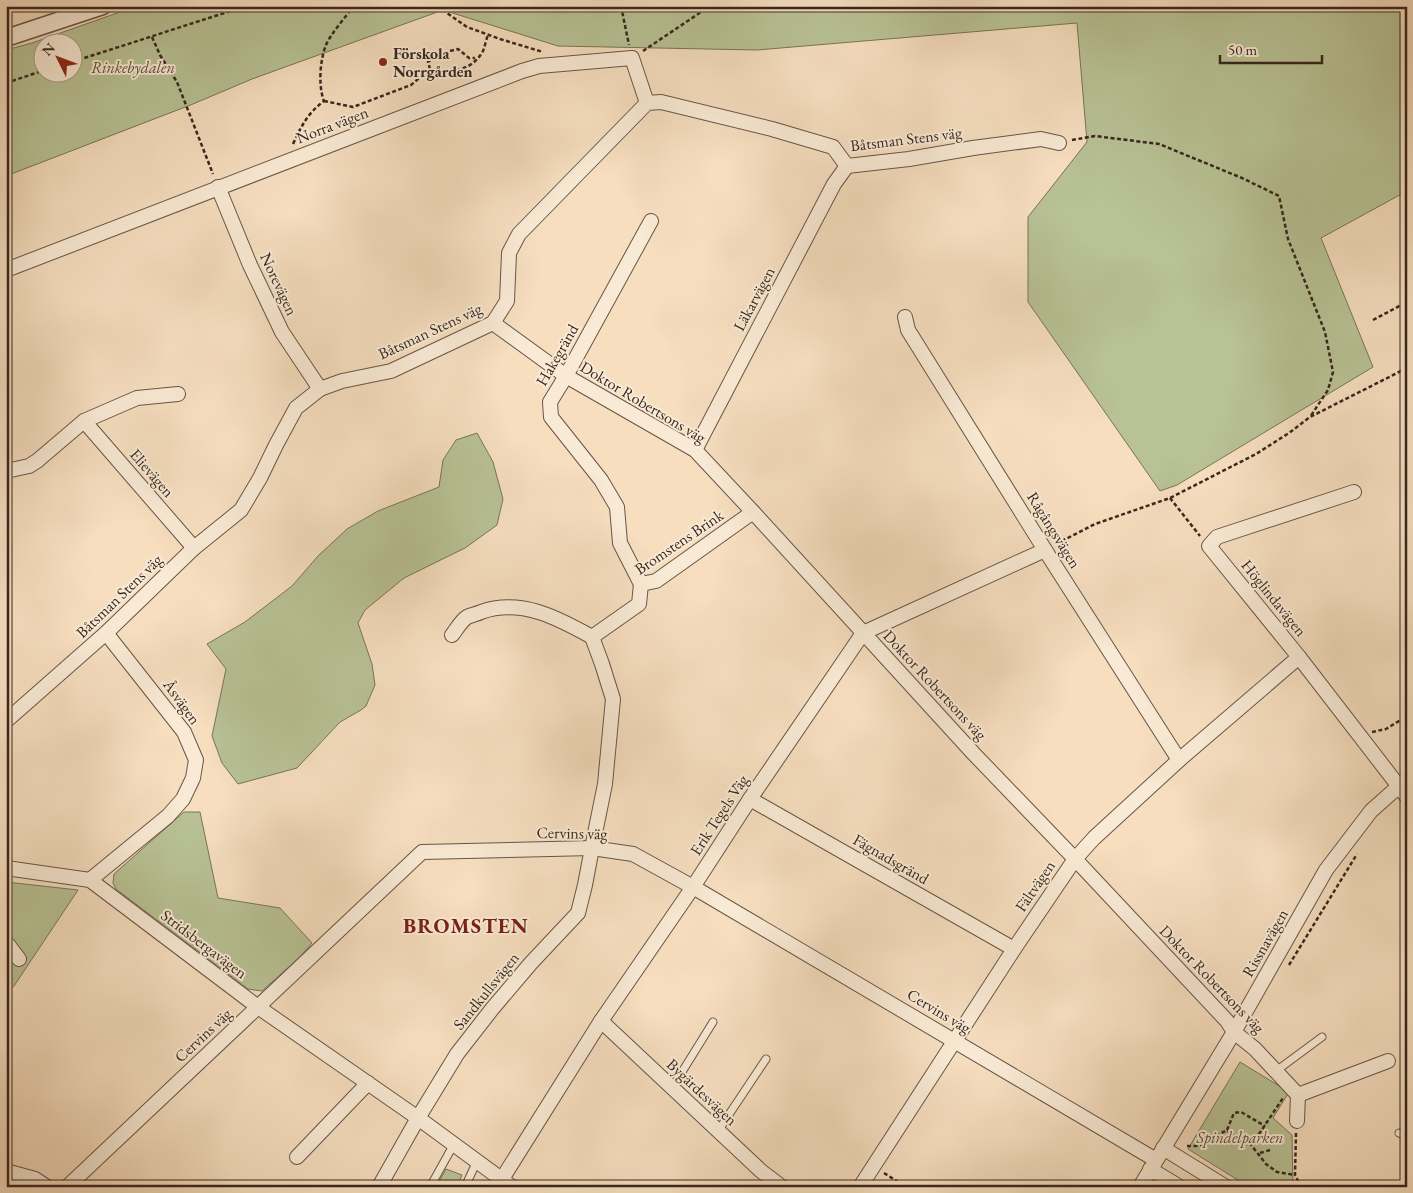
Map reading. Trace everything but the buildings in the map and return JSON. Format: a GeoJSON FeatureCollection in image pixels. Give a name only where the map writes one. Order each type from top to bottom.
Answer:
{"type":"FeatureCollection","features":[{"type":"Feature","properties":{"kind":"street"},"geometry":{"type":"LineString","coordinates":[[6,38],[103,6]]}},
{"type":"Feature","properties":{"kind":"street"},"geometry":{"type":"LineString","coordinates":[[632,58],[647,104]]}},
{"type":"Feature","properties":{"kind":"street","name":"Norra vägen"},"geometry":{"type":"LineString","coordinates":[[6,270],[522,71],[539,66],[632,58]]}},
{"type":"Feature","properties":{"kind":"street","name":"Båtsman Stens väg"},"geometry":{"type":"LineString","coordinates":[[6,721],[106,633],[194,548],[241,510],[260,478],[296,408],[320,389],[342,381],[391,371],[493,322],[507,301],[508,253],[519,234],[647,104],[661,102],[772,129],[833,147],[847,166],[909,159],[1040,139],[1059,143]]}},
{"type":"Feature","properties":{"kind":"street","name":"Läkarvägen"},"geometry":{"type":"LineString","coordinates":[[694,450],[834,184],[847,166]]}},
{"type":"Feature","properties":{"kind":"street","name":"Norevägen"},"geometry":{"type":"LineString","coordinates":[[218,187],[250,264],[282,332],[320,389]]}},
{"type":"Feature","properties":{"kind":"street","name":"Hakegränd"},"geometry":{"type":"LineString","coordinates":[[641,584],[620,543],[617,507],[601,480],[551,417],[550,402],[651,221]]}},
{"type":"Feature","properties":{"kind":"street","name":"Rågångsvägen"},"geometry":{"type":"LineString","coordinates":[[905,317],[908,330],[1179,760]]}},
{"type":"Feature","properties":{"kind":"street","name":"Doktor Robertsons väg"},"geometry":{"type":"LineString","coordinates":[[493,322],[566,376],[694,450],[754,512],[974,754],[1227,1021],[1234,1032],[1255,1049],[1296,1092]]}},
{"type":"Feature","properties":{"kind":"street"},"geometry":{"type":"LineString","coordinates":[[6,471],[29,466],[37,461],[84,421],[137,398],[178,394]]}},
{"type":"Feature","properties":{"kind":"street","name":"Elievägen"},"geometry":{"type":"LineString","coordinates":[[84,421],[194,548]]}},
{"type":"Feature","properties":{"kind":"street"},"geometry":{"type":"LineString","coordinates":[[1209,546],[1217,537],[1354,492]]}},
{"type":"Feature","properties":{"kind":"street","name":"Bromstens Brink"},"geometry":{"type":"LineString","coordinates":[[592,637],[639,604],[641,584],[656,581],[754,512]]}},
{"type":"Feature","properties":{"kind":"street","name":"Höglindavägen"},"geometry":{"type":"LineString","coordinates":[[1209,546],[1404,788]]}},
{"type":"Feature","properties":{"kind":"street"},"geometry":{"type":"LineString","coordinates":[[864,633],[1045,550]]}},
{"type":"Feature","properties":{"kind":"street"},"geometry":{"type":"LineString","coordinates":[[452,635],[466,618],[486,610],[506,606],[536,611],[564,621],[592,637]]}},
{"type":"Feature","properties":{"kind":"street","name":"Åsvägen"},"geometry":{"type":"LineString","coordinates":[[90,880],[168,816],[183,799],[193,778],[196,760],[184,732],[106,633]]}},
{"type":"Feature","properties":{"kind":"street","name":"Erik Tegels Väg"},"geometry":{"type":"LineString","coordinates":[[505,1184],[601,1021],[864,633]]}},
{"type":"Feature","properties":{"kind":"street","name":"Sandkullsvägen"},"geometry":{"type":"LineString","coordinates":[[379,1187],[457,1054],[531,963],[578,913],[605,784],[613,699],[592,637]]}},
{"type":"Feature","properties":{"kind":"street","name":"Fältvägen"},"geometry":{"type":"LineString","coordinates":[[860,1187],[1014,949],[1075,859],[1094,838],[1179,760],[1298,657]]}},
{"type":"Feature","properties":{"kind":"street","name":"Rissnavägen"},"geometry":{"type":"LineString","coordinates":[[1140,1187],[1234,1032],[1326,870],[1371,811],[1404,788]]}},
{"type":"Feature","properties":{"kind":"street","name":"Fägnadsgränd"},"geometry":{"type":"LineString","coordinates":[[750,799],[1014,949]]}},
{"type":"Feature","properties":{"kind":"street","name":"Cervins väg"},"geometry":{"type":"LineString","coordinates":[[67,1187],[422,852],[592,848],[633,854],[693,887],[1157,1159],[1226,1187]]}},
{"type":"Feature","properties":{"kind":"street","name":"Stridsbergavägen"},"geometry":{"type":"LineString","coordinates":[[6,868],[90,880],[258,1007],[418,1118],[505,1184]]}},
{"type":"Feature","properties":{"kind":"street"},"geometry":{"type":"LineString","coordinates":[[6,942],[19,959]]}},
{"type":"Feature","properties":{"kind":"street","name":"Bygärdesvägen"},"geometry":{"type":"LineString","coordinates":[[601,1021],[761,1171],[782,1187]]}},
{"type":"Feature","properties":{"kind":"street"},"geometry":{"type":"LineString","coordinates":[[1297,1121],[1296,1092],[1388,1061]]}},
{"type":"Feature","properties":{"kind":"street"},"geometry":{"type":"LineString","coordinates":[[297,1157],[368,1083]]}},
{"type":"Feature","properties":{"kind":"street","name":"Cervins väg"},"geometry":{"type":"LineString","coordinates":[[1157,1159],[1180,1187]]}},
{"type":"Feature","properties":{"kind":"street"},"geometry":{"type":"LineString","coordinates":[[6,1171],[34,1179],[47,1187]]}},
{"type":"Feature","properties":{"kind":"lane"},"geometry":{"type":"LineString","coordinates":[[672,1088],[712,1022]]}},
{"type":"Feature","properties":{"kind":"lane"},"geometry":{"type":"LineString","coordinates":[[1276,1071],[1322,1037]]}},
{"type":"Feature","properties":{"kind":"lane"},"geometry":{"type":"LineString","coordinates":[[718,1131],[766,1059]]}},
{"type":"Feature","properties":{"kind":"lane"},"geometry":{"type":"LineString","coordinates":[[430,1187],[454,1144]]}},
{"type":"Feature","properties":{"kind":"lane"},"geometry":{"type":"LineString","coordinates":[[465,1187],[477,1161]]}},
{"type":"Feature","properties":{"kind":"path"},"geometry":{"type":"LineString","coordinates":[[82,59],[246,6]]}},
{"type":"Feature","properties":{"kind":"path"},"geometry":{"type":"LineString","coordinates":[[324,101],[320,92],[320,75],[325,46],[354,6]]}},
{"type":"Feature","properties":{"kind":"path"},"geometry":{"type":"LineString","coordinates":[[437,6],[467,27],[544,52],[557,64]]}},
{"type":"Feature","properties":{"kind":"path"},"geometry":{"type":"LineString","coordinates":[[621,6],[632,58],[710,6]]}},
{"type":"Feature","properties":{"kind":"path"},"geometry":{"type":"LineString","coordinates":[[430,69],[443,72],[456,71],[468,66],[483,50],[488,35]]}},
{"type":"Feature","properties":{"kind":"path"},"geometry":{"type":"LineString","coordinates":[[152,37],[160,55],[177,82],[218,187]]}},
{"type":"Feature","properties":{"kind":"path"},"geometry":{"type":"LineString","coordinates":[[430,69],[428,62],[438,54],[458,48],[469,58],[476,58]]}},
{"type":"Feature","properties":{"kind":"path"},"geometry":{"type":"LineString","coordinates":[[6,69],[8,82],[32,74]]}},
{"type":"Feature","properties":{"kind":"path"},"geometry":{"type":"LineString","coordinates":[[291,149],[312,110],[324,101],[353,107],[411,85],[430,69]]}},
{"type":"Feature","properties":{"kind":"path"},"geometry":{"type":"LineString","coordinates":[[1059,143],[1095,136],[1160,144],[1242,178],[1279,196],[1288,240],[1325,332],[1332,372],[1328,390],[1310,417]]}},
{"type":"Feature","properties":{"kind":"path"},"geometry":{"type":"LineString","coordinates":[[1373,320],[1407,302]]}},
{"type":"Feature","properties":{"kind":"path"},"geometry":{"type":"LineString","coordinates":[[1045,550],[1095,524],[1170,498],[1256,454],[1310,417],[1407,368]]}},
{"type":"Feature","properties":{"kind":"path"},"geometry":{"type":"LineString","coordinates":[[1170,498],[1209,546]]}},
{"type":"Feature","properties":{"kind":"path"},"geometry":{"type":"LineString","coordinates":[[1359,734],[1386,729],[1407,716]]}},
{"type":"Feature","properties":{"kind":"path"},"geometry":{"type":"LineString","coordinates":[[1285,972],[1357,854]]}},
{"type":"Feature","properties":{"kind":"path"},"geometry":{"type":"LineString","coordinates":[[1227,1130],[1237,1138],[1248,1141],[1257,1138],[1286,1094],[1296,1092]]}},
{"type":"Feature","properties":{"kind":"path"},"geometry":{"type":"LineString","coordinates":[[1183,1146],[1204,1146],[1227,1130],[1234,1113],[1241,1112],[1265,1126]]}},
{"type":"Feature","properties":{"kind":"path"},"geometry":{"type":"LineString","coordinates":[[1297,1121],[1295,1175],[1301,1187]]}},
{"type":"Feature","properties":{"kind":"path"},"geometry":{"type":"LineString","coordinates":[[1248,1141],[1257,1154],[1277,1172],[1295,1175]]}},
{"type":"Feature","properties":{"kind":"path"},"geometry":{"type":"LineString","coordinates":[[1260,1153],[1270,1150]]}},
{"type":"Feature","properties":{"kind":"path"},"geometry":{"type":"LineString","coordinates":[[873,1166],[906,1187]]}},
{"type":"Feature","properties":{"kind":"green space","name":"Rinkebydalen"},"geometry":{"type":"Polygon","coordinates":[[[137,6],[1407,6],[1407,191],[1321,238],[1373,367],[1177,485],[1160,491],[1028,302],[1028,217],[1087,142],[1077,23],[757,50],[558,46],[443,10],[252,79],[193,104],[6,176],[6,50],[32,43],[32,82],[82,82],[82,32],[63,32],[137,6]]]}},
{"type":"Feature","properties":{"kind":"green space"},"geometry":{"type":"Polygon","coordinates":[[[477,433],[493,462],[503,499],[497,525],[465,548],[404,578],[365,610],[358,623],[372,664],[375,685],[366,706],[340,722],[297,768],[238,784],[222,763],[212,736],[226,669],[207,644],[245,622],[292,586],[318,556],[347,529],[378,511],[439,487],[443,460],[456,440],[477,433]]]}},
{"type":"Feature","properties":{"kind":"green space"},"geometry":{"type":"Polygon","coordinates":[[[184,812],[200,812],[218,898],[280,908],[312,943],[300,957],[262,991],[248,989],[116,889],[113,883],[114,874],[184,812]]]}},
{"type":"Feature","properties":{"kind":"green space"},"geometry":{"type":"Polygon","coordinates":[[[6,882],[78,890],[14,986],[6,994],[6,882]]]}},
{"type":"Feature","properties":{"kind":"green space","name":"Spindelparken"},"geometry":{"type":"Polygon","coordinates":[[[1240,1062],[1289,1092],[1273,1118],[1292,1135],[1293,1187],[1249,1187],[1188,1149],[1240,1062]]]}},
{"type":"Feature","properties":{"kind":"green space"},"geometry":{"type":"Polygon","coordinates":[[[446,1169],[462,1175],[457,1187],[436,1187],[446,1169]]]}},
{"type":"Feature","properties":{"kind":"place","name":"Förskola Norrgården"},"geometry":{"type":"Point","coordinates":[383,62]}},
{"type":"Feature","properties":{"kind":"district","name":"BROMSTEN"},"geometry":{"type":"Point","coordinates":[466,925]}}]}
